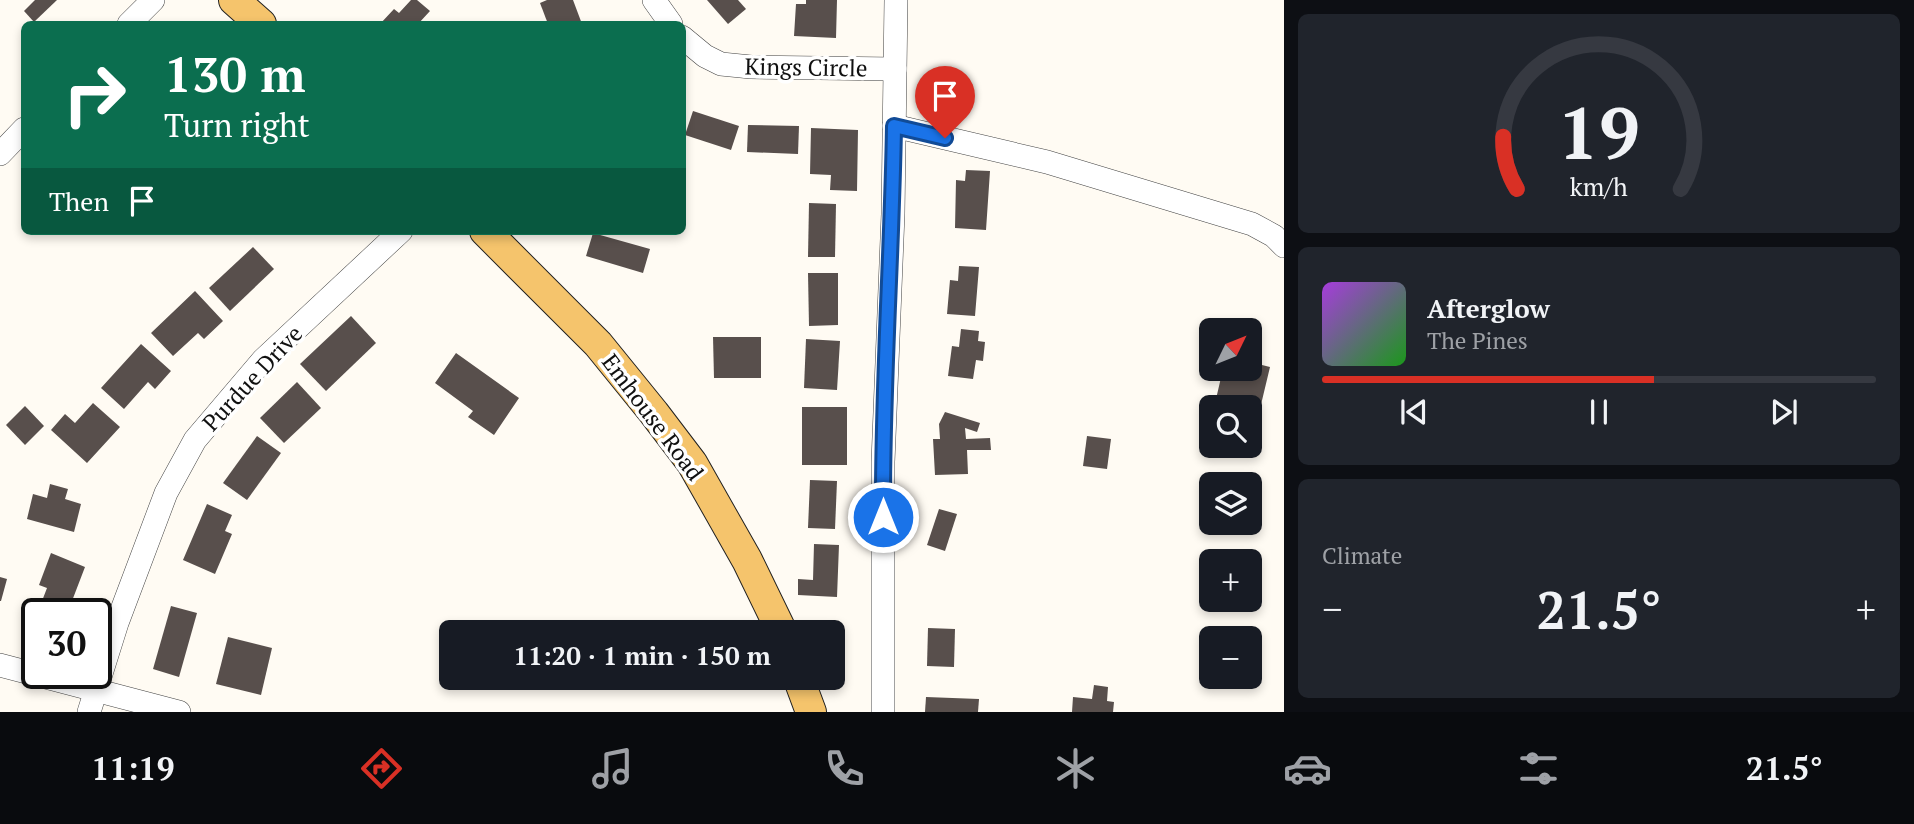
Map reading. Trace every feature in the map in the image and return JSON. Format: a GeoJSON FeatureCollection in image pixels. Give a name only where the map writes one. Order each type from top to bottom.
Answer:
{"type":"FeatureCollection","features":[{"type":"Feature","properties":{"kind":"main road"},"geometry":{"type":"LineString","coordinates":[[234,0],[258,21]]}},
{"type":"Feature","properties":{"kind":"main road","name":"Emhouse Road"},"geometry":{"type":"LineString","coordinates":[[489,235],[597,344],[692,463],[747,560],[776,620]]}},
{"type":"Feature","properties":{"kind":"main road"},"geometry":{"type":"LineString","coordinates":[[803,690],[811,712]]}},
{"type":"Feature","properties":{"kind":"street"},"geometry":{"type":"LineString","coordinates":[[131,21],[153,0]]}},
{"type":"Feature","properties":{"kind":"street"},"geometry":{"type":"LineString","coordinates":[[654,0],[669,21]]}},
{"type":"Feature","properties":{"kind":"street"},"geometry":{"type":"LineString","coordinates":[[883,712],[883,462],[893,214],[897,0]]}},
{"type":"Feature","properties":{"kind":"street","name":"Kings Circle"},"geometry":{"type":"LineString","coordinates":[[686,40],[705,56],[721,64],[751,67],[895,69]]}},
{"type":"Feature","properties":{"kind":"street"},"geometry":{"type":"LineString","coordinates":[[894,126],[1047,162],[1252,224],[1274,236],[1284,246]]}},
{"type":"Feature","properties":{"kind":"street"},"geometry":{"type":"LineString","coordinates":[[0,154],[21,132]]}},
{"type":"Feature","properties":{"kind":"street","name":"Purdue Drive"},"geometry":{"type":"LineString","coordinates":[[92,701],[166,493],[195,440],[263,360],[397,235]]}},
{"type":"Feature","properties":{"kind":"street"},"geometry":{"type":"LineString","coordinates":[[0,665],[92,701],[179,712]]}},
{"type":"Feature","properties":{"kind":"building"},"geometry":{"type":"Polygon","coordinates":[[[35,0],[57,0],[35,21],[24,11],[35,0]]]}},
{"type":"Feature","properties":{"kind":"building"},"geometry":{"type":"Polygon","coordinates":[[[411,0],[417,0],[430,11],[421,21],[383,21],[394,9],[399,13],[411,0]]]}},
{"type":"Feature","properties":{"kind":"building"},"geometry":{"type":"Polygon","coordinates":[[[547,0],[573,0],[581,21],[547,21],[540,3],[547,0]]]}},
{"type":"Feature","properties":{"kind":"building"},"geometry":{"type":"Polygon","coordinates":[[[707,0],[738,0],[746,9],[728,24],[707,0]]]}},
{"type":"Feature","properties":{"kind":"building"},"geometry":{"type":"Polygon","coordinates":[[[806,0],[837,0],[836,38],[794,36],[796,4],[806,4],[806,0]]]}},
{"type":"Feature","properties":{"kind":"building"},"geometry":{"type":"Polygon","coordinates":[[[693,111],[739,126],[731,150],[686,135],[693,111]]]}},
{"type":"Feature","properties":{"kind":"building"},"geometry":{"type":"Polygon","coordinates":[[[748,125],[799,126],[798,154],[747,152],[748,125]]]}},
{"type":"Feature","properties":{"kind":"building"},"geometry":{"type":"Polygon","coordinates":[[[811,128],[858,130],[857,191],[830,190],[831,175],[810,174],[811,128]]]}},
{"type":"Feature","properties":{"kind":"building"},"geometry":{"type":"Polygon","coordinates":[[[966,170],[990,171],[986,230],[955,228],[956,180],[965,181],[966,170]]]}},
{"type":"Feature","properties":{"kind":"building"},"geometry":{"type":"Polygon","coordinates":[[[809,203],[836,204],[835,257],[808,257],[809,203]]]}},
{"type":"Feature","properties":{"kind":"building"},"geometry":{"type":"Polygon","coordinates":[[[592,235],[650,249],[643,273],[586,256],[592,235]]]}},
{"type":"Feature","properties":{"kind":"building"},"geometry":{"type":"Polygon","coordinates":[[[253,247],[274,269],[230,311],[209,288],[253,247]]]}},
{"type":"Feature","properties":{"kind":"building"},"geometry":{"type":"Polygon","coordinates":[[[959,266],[979,267],[975,316],[947,314],[950,280],[958,281],[959,266]]]}},
{"type":"Feature","properties":{"kind":"building"},"geometry":{"type":"Polygon","coordinates":[[[808,273],[838,273],[838,325],[809,326],[808,273]]]}},
{"type":"Feature","properties":{"kind":"building"},"geometry":{"type":"Polygon","coordinates":[[[195,291],[223,321],[204,339],[198,333],[173,356],[151,333],[195,291]]]}},
{"type":"Feature","properties":{"kind":"building"},"geometry":{"type":"Polygon","coordinates":[[[351,316],[376,343],[326,391],[300,364],[351,316]]]}},
{"type":"Feature","properties":{"kind":"building"},"geometry":{"type":"Polygon","coordinates":[[[961,329],[979,331],[978,341],[985,342],[983,361],[976,360],[973,379],[948,376],[952,346],[959,347],[961,329]]]}},
{"type":"Feature","properties":{"kind":"building"},"geometry":{"type":"Polygon","coordinates":[[[713,337],[761,337],[761,378],[714,378],[713,337]]]}},
{"type":"Feature","properties":{"kind":"building"},"geometry":{"type":"Polygon","coordinates":[[[806,339],[840,341],[837,390],[804,388],[806,339]]]}},
{"type":"Feature","properties":{"kind":"building"},"geometry":{"type":"Polygon","coordinates":[[[141,344],[171,371],[155,389],[148,382],[124,409],[101,388],[141,344]]]}},
{"type":"Feature","properties":{"kind":"building"},"geometry":{"type":"Polygon","coordinates":[[[456,353],[519,398],[494,435],[468,417],[473,411],[435,383],[456,353]]]}},
{"type":"Feature","properties":{"kind":"building"},"geometry":{"type":"Polygon","coordinates":[[[1262,365],[1270,367],[1262,400],[1262,395],[1217,395],[1220,382],[1262,382],[1262,365]]]}},
{"type":"Feature","properties":{"kind":"building"},"geometry":{"type":"Polygon","coordinates":[[[297,382],[321,408],[284,443],[260,418],[297,382]]]}},
{"type":"Feature","properties":{"kind":"building"},"geometry":{"type":"Polygon","coordinates":[[[93,403],[120,427],[87,463],[51,430],[65,414],[75,423],[93,403]]]}},
{"type":"Feature","properties":{"kind":"building"},"geometry":{"type":"Polygon","coordinates":[[[25,406],[44,426],[25,445],[6,425],[25,406]]]}},
{"type":"Feature","properties":{"kind":"building"},"geometry":{"type":"Polygon","coordinates":[[[802,407],[847,407],[847,465],[802,465],[802,407]]]}},
{"type":"Feature","properties":{"kind":"building"},"geometry":{"type":"Polygon","coordinates":[[[945,412],[980,423],[977,432],[965,428],[966,439],[990,438],[991,450],[967,450],[968,474],[935,475],[933,439],[940,439],[939,424],[945,412]]]}},
{"type":"Feature","properties":{"kind":"building"},"geometry":{"type":"Polygon","coordinates":[[[257,436],[281,453],[247,500],[223,483],[257,436]]]}},
{"type":"Feature","properties":{"kind":"building"},"geometry":{"type":"Polygon","coordinates":[[[1087,436],[1111,439],[1107,469],[1083,466],[1087,436]]]}},
{"type":"Feature","properties":{"kind":"building"},"geometry":{"type":"Polygon","coordinates":[[[810,480],[837,481],[835,529],[808,528],[810,480]]]}},
{"type":"Feature","properties":{"kind":"building"},"geometry":{"type":"Polygon","coordinates":[[[50,484],[68,489],[65,499],[81,504],[74,532],[27,519],[33,494],[47,498],[50,484]]]}},
{"type":"Feature","properties":{"kind":"building"},"geometry":{"type":"Polygon","coordinates":[[[207,504],[232,515],[225,531],[232,534],[215,574],[183,560],[207,504]]]}},
{"type":"Feature","properties":{"kind":"building"},"geometry":{"type":"Polygon","coordinates":[[[939,509],[957,514],[945,551],[927,545],[939,509]]]}},
{"type":"Feature","properties":{"kind":"building"},"geometry":{"type":"Polygon","coordinates":[[[814,544],[839,545],[837,597],[798,595],[798,579],[813,580],[814,544]]]}},
{"type":"Feature","properties":{"kind":"building"},"geometry":{"type":"Polygon","coordinates":[[[51,553],[85,567],[73,598],[43,598],[47,588],[39,585],[51,553]]]}},
{"type":"Feature","properties":{"kind":"building"},"geometry":{"type":"Polygon","coordinates":[[[0,577],[7,579],[1,601],[0,601],[0,577]]]}},
{"type":"Feature","properties":{"kind":"building"},"geometry":{"type":"Polygon","coordinates":[[[171,606],[197,613],[179,677],[153,669],[171,606]]]}},
{"type":"Feature","properties":{"kind":"building"},"geometry":{"type":"Polygon","coordinates":[[[928,628],[955,629],[954,667],[927,666],[928,628]]]}},
{"type":"Feature","properties":{"kind":"building"},"geometry":{"type":"Polygon","coordinates":[[[228,637],[272,648],[261,695],[216,684],[228,637]]]}},
{"type":"Feature","properties":{"kind":"building"},"geometry":{"type":"Polygon","coordinates":[[[1094,685],[1108,687],[1107,701],[1114,702],[1113,712],[1072,712],[1073,697],[1092,699],[1094,685]]]}},
{"type":"Feature","properties":{"kind":"building"},"geometry":{"type":"Polygon","coordinates":[[[926,697],[979,699],[978,712],[925,712],[926,697]]]}},
{"type":"Feature","properties":{"kind":"route"},"geometry":{"type":"LineString","coordinates":[[883,517],[894,126],[945,138]]}}]}
